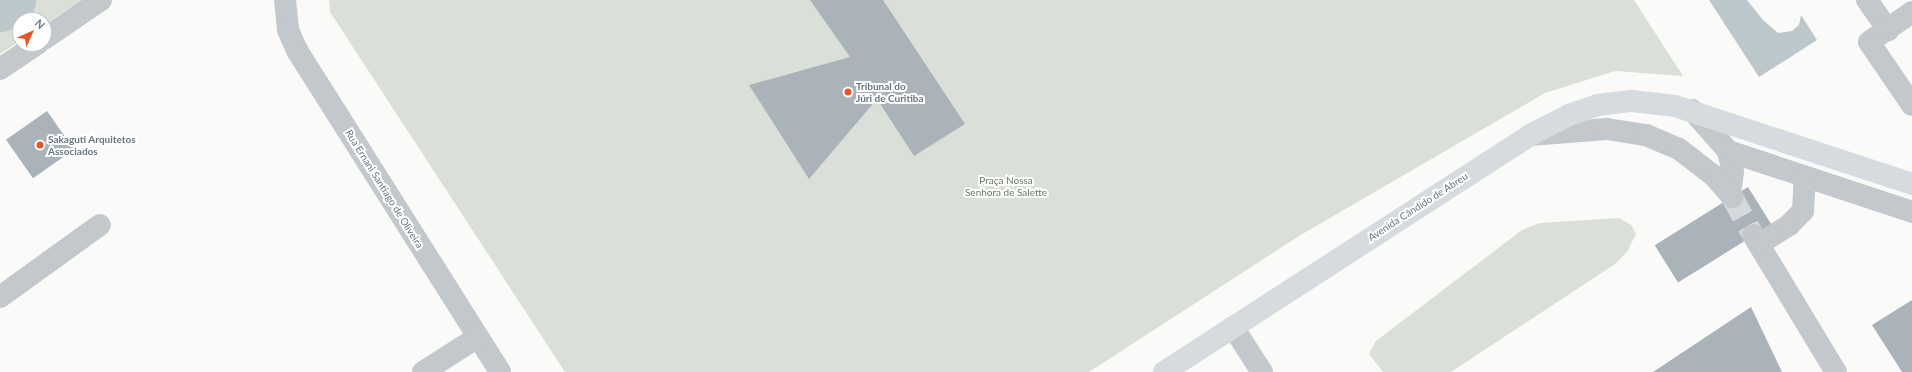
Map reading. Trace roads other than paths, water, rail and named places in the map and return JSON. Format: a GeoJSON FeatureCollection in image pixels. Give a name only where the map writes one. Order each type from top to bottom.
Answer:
{"type":"FeatureCollection","features":[{"type":"Feature","properties":{"kind":"main road","name":"Avenida Cândido de Abreu"},"geometry":{"type":"LineString","coordinates":[[1164,372],[1530,135],[1568,115],[1598,105],[1627,100],[1653,101],[1692,110],[1912,184]]}},
{"type":"Feature","properties":{"kind":"street"},"geometry":{"type":"LineString","coordinates":[[52,33],[100,0]]}},
{"type":"Feature","properties":{"kind":"street","name":"Rua Ernani Santiago de Oliveira"},"geometry":{"type":"LineString","coordinates":[[285,0],[288,30],[298,52],[500,372]]}},
{"type":"Feature","properties":{"kind":"street"},"geometry":{"type":"LineString","coordinates":[[1867,0],[1888,30]]}},
{"type":"Feature","properties":{"kind":"street"},"geometry":{"type":"LineString","coordinates":[[1912,12],[1869,42],[1912,106]]}},
{"type":"Feature","properties":{"kind":"street"},"geometry":{"type":"LineString","coordinates":[[0,69],[25,52]]}},
{"type":"Feature","properties":{"kind":"street"},"geometry":{"type":"LineString","coordinates":[[1530,135],[1607,129],[1646,135],[1679,149],[1714,176],[1731,195],[1733,172],[1728,152],[1692,110]]}},
{"type":"Feature","properties":{"kind":"street"},"geometry":{"type":"LineString","coordinates":[[1728,152],[1912,212]]}},
{"type":"Feature","properties":{"kind":"street"},"geometry":{"type":"LineString","coordinates":[[1805,178],[1803,211],[1789,225],[1756,240],[1836,372]]}},
{"type":"Feature","properties":{"kind":"street"},"geometry":{"type":"LineString","coordinates":[[0,297],[100,225]]}},
{"type":"Feature","properties":{"kind":"street"},"geometry":{"type":"LineString","coordinates":[[1233,327],[1262,372]]}},
{"type":"Feature","properties":{"kind":"street"},"geometry":{"type":"LineString","coordinates":[[423,372],[478,337]]}},
{"type":"Feature","properties":{"kind":"waterway"},"geometry":{"type":"LineString","coordinates":[[0,7],[11,0]]}},
{"type":"Feature","properties":{"kind":"tunnel"},"geometry":{"type":"LineString","coordinates":[[1732,197],[1753,235]]}},
{"type":"Feature","properties":{"kind":"place","name":"Tribunal do Júri de Curitiba"},"geometry":{"type":"Point","coordinates":[848,92]}},
{"type":"Feature","properties":{"kind":"place","name":"Sakaguti Arquitetos Associados"},"geometry":{"type":"Point","coordinates":[40,145]}},
{"type":"Feature","properties":{"kind":"park label","name":"Praça Nossa Senhora de Salette"},"geometry":{"type":"Point","coordinates":[1006,186]}}]}
